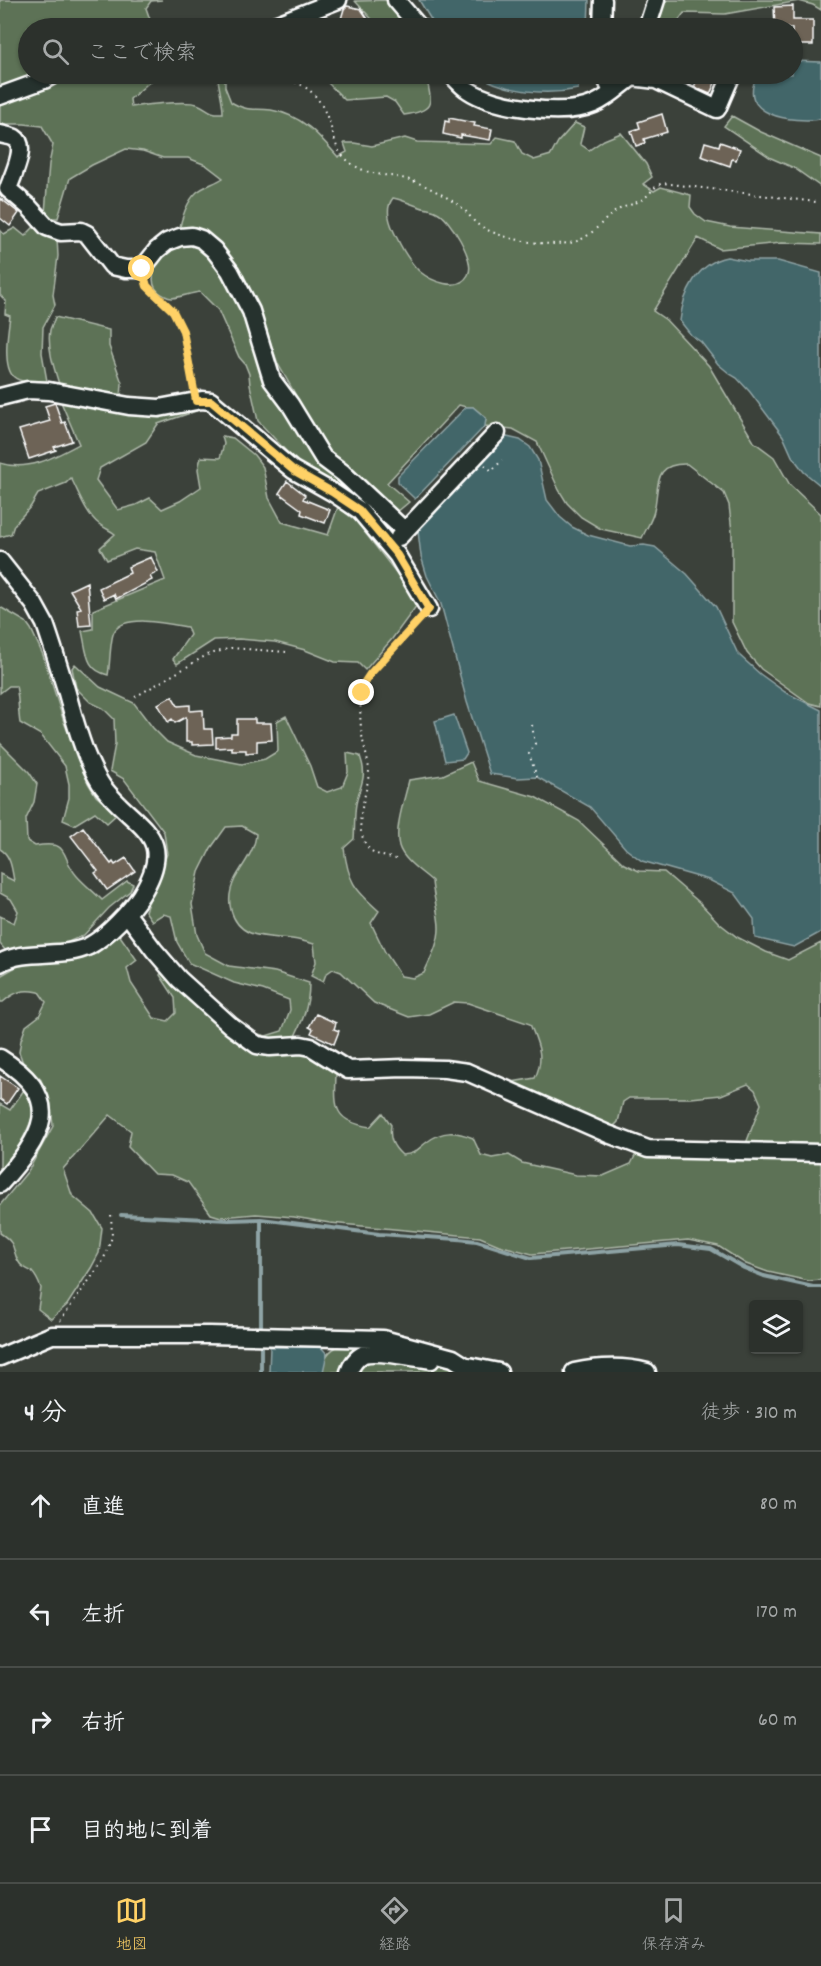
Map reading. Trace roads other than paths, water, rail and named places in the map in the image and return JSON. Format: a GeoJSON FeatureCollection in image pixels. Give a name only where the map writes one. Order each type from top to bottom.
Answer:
{"type":"FeatureCollection","features":[{"type":"Feature","properties":{"kind":"street"},"geometry":{"type":"LineString","coordinates":[[292,18],[338,0]]}},
{"type":"Feature","properties":{"kind":"street"},"geometry":{"type":"LineString","coordinates":[[396,0],[411,18]]}},
{"type":"Feature","properties":{"kind":"street"},"geometry":{"type":"LineString","coordinates":[[602,18],[603,0]]}},
{"type":"Feature","properties":{"kind":"street"},"geometry":{"type":"LineString","coordinates":[[650,18],[656,0]]}},
{"type":"Feature","properties":{"kind":"street"},"geometry":{"type":"LineString","coordinates":[[0,96],[33,84]]}},
{"type":"Feature","properties":{"kind":"street"},"geometry":{"type":"LineString","coordinates":[[462,84],[468,90],[486,98],[522,108],[566,111],[596,103],[622,84]]}},
{"type":"Feature","properties":{"kind":"street"},"geometry":{"type":"LineString","coordinates":[[608,84],[612,92]]}},
{"type":"Feature","properties":{"kind":"street"},"geometry":{"type":"LineString","coordinates":[[664,84],[717,109],[728,84]]}},
{"type":"Feature","properties":{"kind":"street"},"geometry":{"type":"LineString","coordinates":[[0,134],[15,138],[20,144],[21,153],[8,189],[47,227],[62,232],[81,231],[98,246],[112,266],[142,269],[157,250],[167,242],[180,237],[192,236],[201,239],[214,250],[230,271],[251,311],[272,381],[290,404],[323,458],[343,473],[405,531]]}},
{"type":"Feature","properties":{"kind":"street"},"geometry":{"type":"LineString","coordinates":[[0,397],[28,390],[48,391],[159,408],[196,401],[211,401],[293,470],[359,510],[390,546],[429,609]]}},
{"type":"Feature","properties":{"kind":"street"},"geometry":{"type":"LineString","coordinates":[[390,546],[497,433]]}},
{"type":"Feature","properties":{"kind":"street"},"geometry":{"type":"LineString","coordinates":[[0,561],[34,604],[45,624],[87,756],[97,777],[103,787],[145,829],[154,843],[156,858],[155,869],[137,901],[127,914],[89,946],[76,950],[24,955],[0,963]]}},
{"type":"Feature","properties":{"kind":"street"},"geometry":{"type":"LineString","coordinates":[[127,914],[179,979],[231,1026],[257,1045],[311,1047],[348,1070],[404,1068],[466,1072],[648,1149],[821,1153]]}},
{"type":"Feature","properties":{"kind":"street"},"geometry":{"type":"LineString","coordinates":[[0,1058],[27,1078],[41,1102],[42,1114],[36,1138],[22,1160],[0,1184]]}},
{"type":"Feature","properties":{"kind":"street"},"geometry":{"type":"LineString","coordinates":[[0,1357],[52,1335],[209,1335],[383,1339],[453,1358],[464,1365],[499,1372]]}},
{"type":"Feature","properties":{"kind":"street"},"geometry":{"type":"LineString","coordinates":[[349,1372],[355,1361],[364,1354],[377,1353],[435,1360],[453,1358]]}},
{"type":"Feature","properties":{"kind":"street"},"geometry":{"type":"LineString","coordinates":[[574,1372],[615,1368],[647,1372]]}},
{"type":"Feature","properties":{"kind":"water"},"geometry":{"type":"Polygon","coordinates":[[[419,0],[589,0],[588,18],[430,18],[419,0]]]}},
{"type":"Feature","properties":{"kind":"water"},"geometry":{"type":"Polygon","coordinates":[[[803,61],[821,62],[821,119],[796,120],[770,114],[760,108],[754,99],[754,84],[803,84],[803,61]]]}},
{"type":"Feature","properties":{"kind":"water"},"geometry":{"type":"Polygon","coordinates":[[[497,84],[578,84],[578,89],[539,92],[512,89],[497,84]]]}},
{"type":"Feature","properties":{"kind":"water"},"geometry":{"type":"Polygon","coordinates":[[[727,257],[748,261],[778,261],[821,273],[821,486],[804,472],[792,456],[783,436],[750,392],[737,378],[718,364],[701,342],[691,335],[680,321],[684,300],[693,281],[707,266],[727,257]]]}},
{"type":"Feature","properties":{"kind":"water"},"geometry":{"type":"Polygon","coordinates":[[[466,407],[473,407],[486,418],[485,426],[415,499],[398,483],[398,476],[466,407]]]}},
{"type":"Feature","properties":{"kind":"water"},"geometry":{"type":"Polygon","coordinates":[[[507,437],[520,440],[530,447],[538,460],[547,500],[560,517],[572,527],[588,535],[630,546],[655,547],[687,574],[716,607],[738,654],[785,692],[821,710],[821,932],[794,947],[755,938],[754,919],[735,893],[709,880],[642,861],[626,849],[590,807],[537,777],[518,778],[490,774],[467,702],[441,604],[427,576],[421,556],[418,531],[458,482],[499,441],[507,437]]]}},
{"type":"Feature","properties":{"kind":"water"},"geometry":{"type":"Polygon","coordinates":[[[454,715],[467,753],[463,759],[445,761],[435,721],[454,715]]]}},
{"type":"Feature","properties":{"kind":"water"},"geometry":{"type":"Polygon","coordinates":[[[270,1347],[321,1347],[327,1354],[323,1372],[269,1372],[270,1347]]]}},
{"type":"Feature","properties":{"kind":"waterway"},"geometry":{"type":"LineString","coordinates":[[121,1215],[229,1220],[261,1219],[379,1234],[458,1239],[477,1241],[531,1258],[678,1245],[711,1249],[744,1268],[764,1276],[821,1287]]}},
{"type":"Feature","properties":{"kind":"waterway"},"geometry":{"type":"LineString","coordinates":[[261,1219],[261,1328]]}},
{"type":"Feature","properties":{"kind":"waterway"},"geometry":{"type":"LineString","coordinates":[[261,1343],[261,1372]]}}]}
